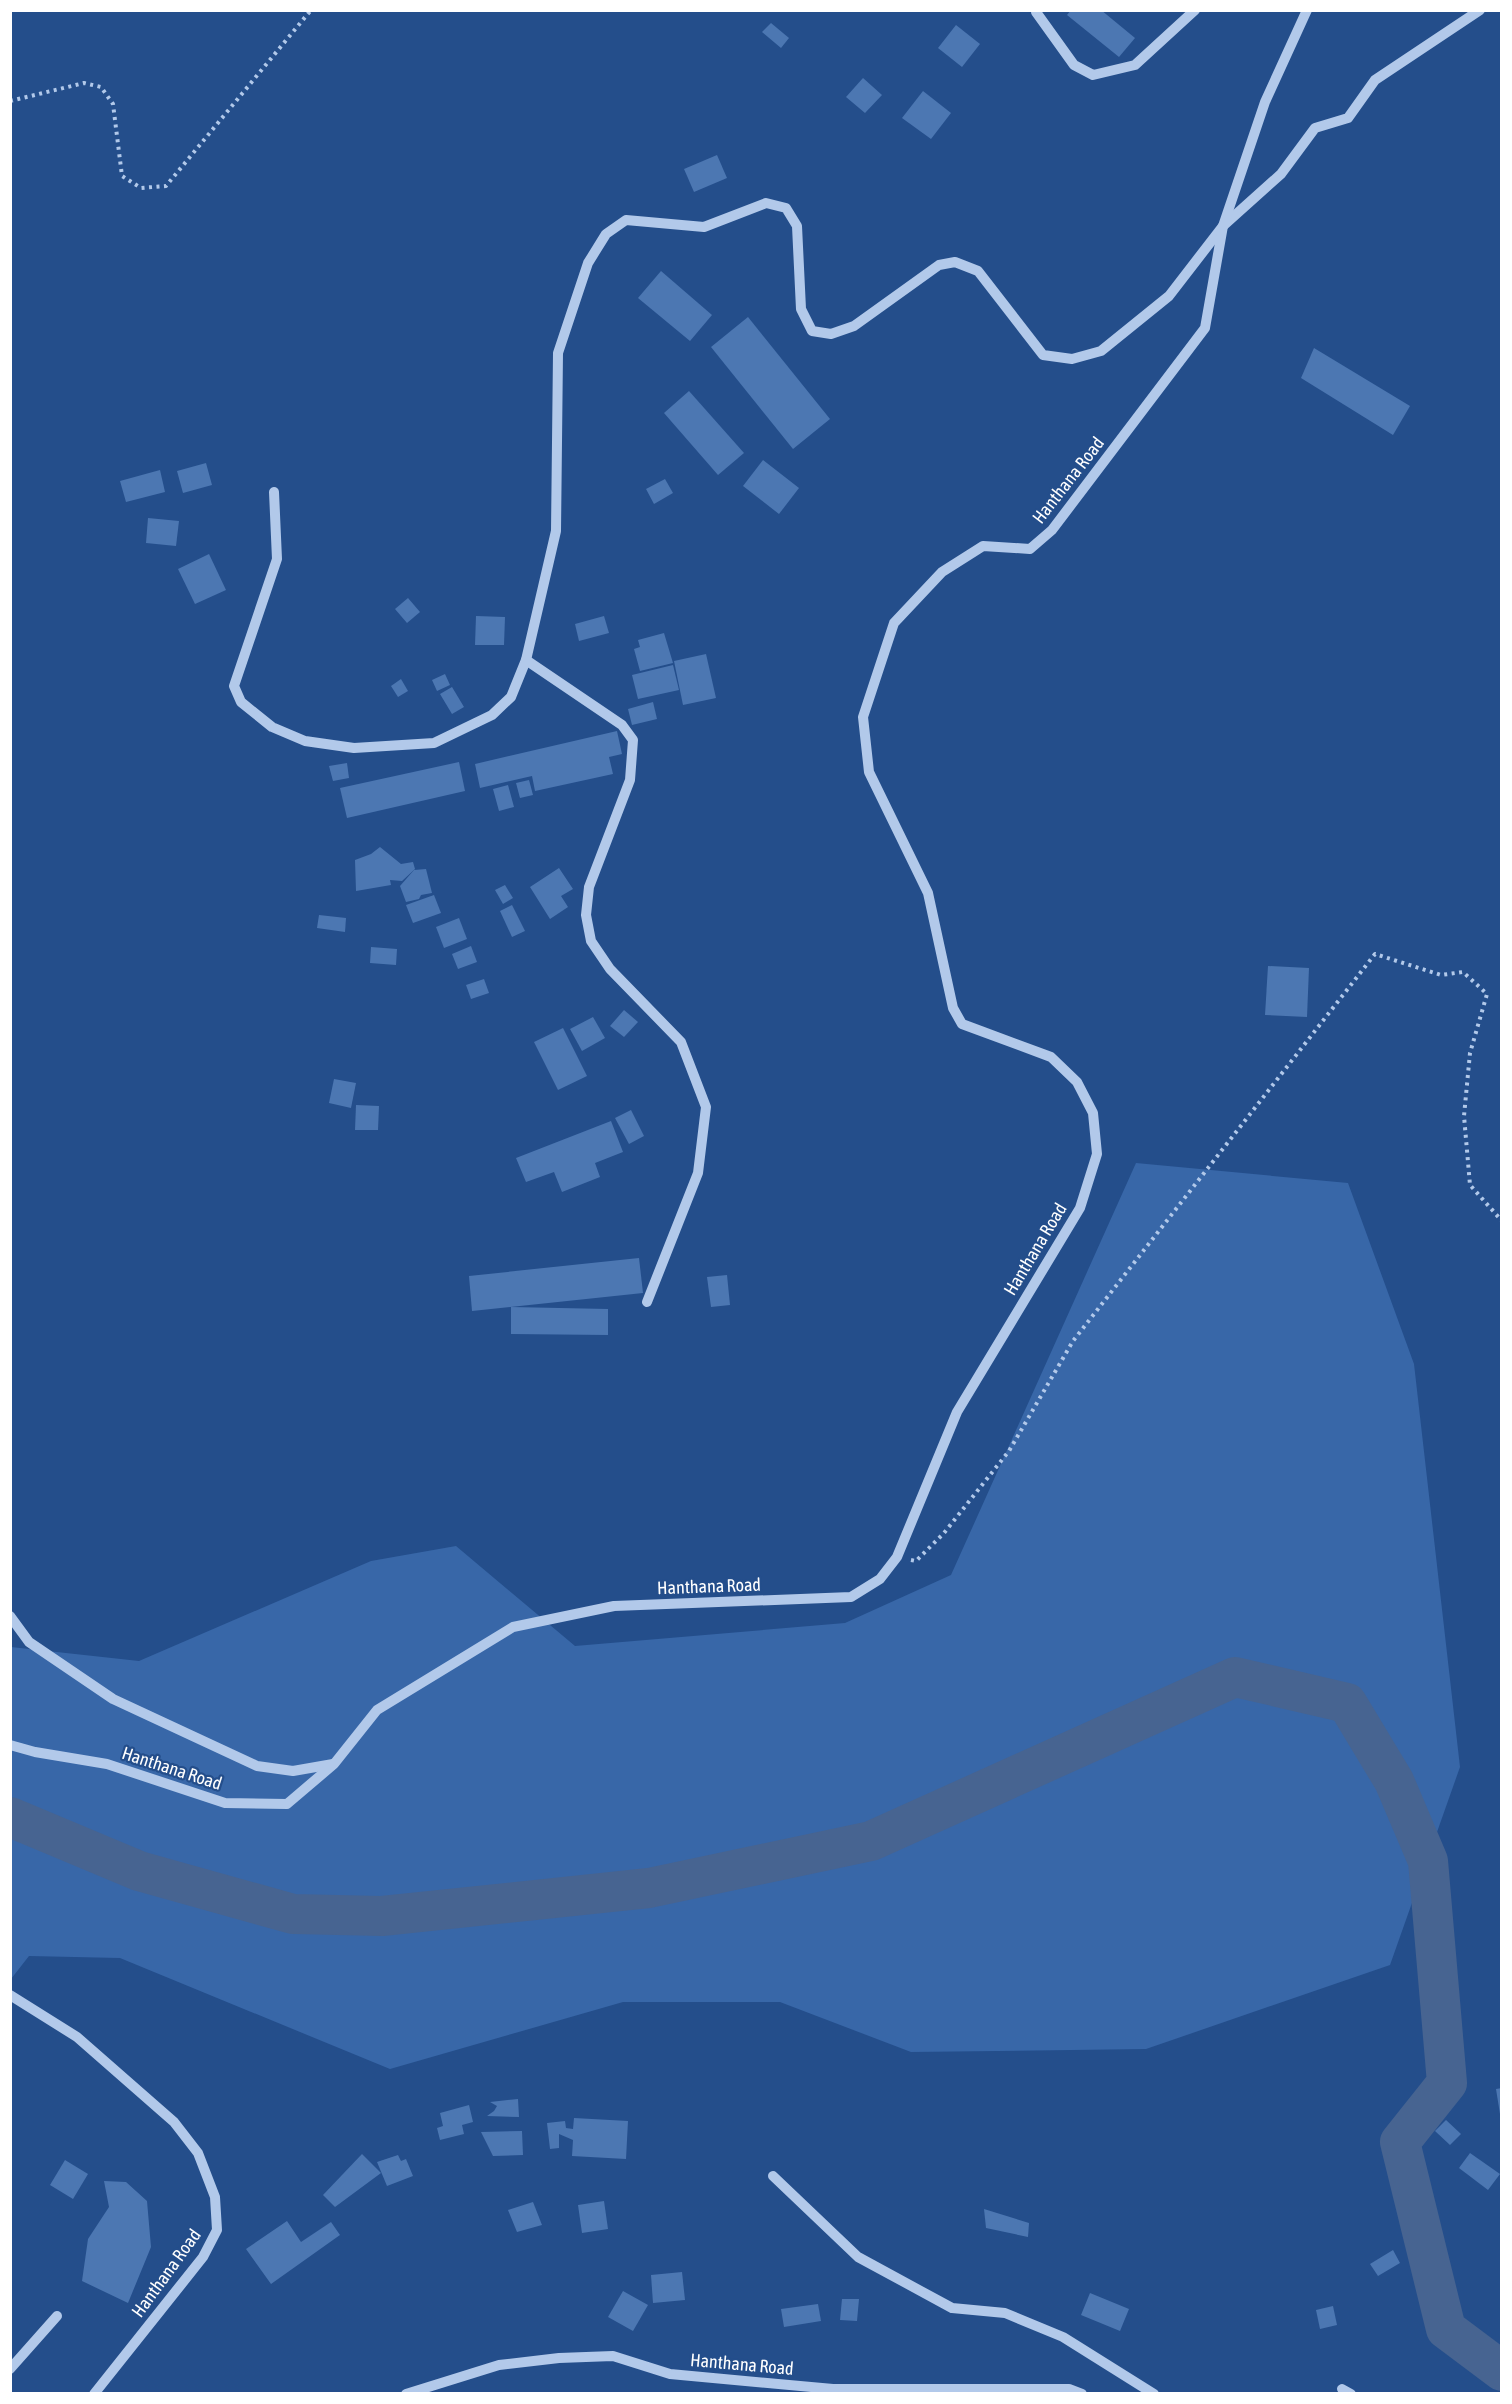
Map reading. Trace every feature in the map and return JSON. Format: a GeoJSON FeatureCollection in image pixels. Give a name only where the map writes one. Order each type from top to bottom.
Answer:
{"type":"FeatureCollection","features":[{"type":"Feature","properties":{"kind":"street"},"geometry":{"type":"LineString","coordinates":[[1036,12],[1074,65],[1093,75],[1135,65],[1195,10]]}},
{"type":"Feature","properties":{"kind":"street","name":"Hanthana Road"},"geometry":{"type":"LineString","coordinates":[[10,1745],[35,1752],[107,1764],[225,1803],[287,1804],[334,1764],[377,1710],[513,1627],[614,1606],[851,1597],[880,1579],[897,1557],[957,1412],[1080,1209],[1096,1154],[1093,1113],[1077,1082],[1051,1057],[962,1024],[953,1008],[928,892],[869,772],[863,717],[894,623],[942,572],[983,546],[1030,549],[1052,530],[1205,328],[1223,226],[1264,102],[1307,10]]}},
{"type":"Feature","properties":{"kind":"street"},"geometry":{"type":"LineString","coordinates":[[274,492],[277,559],[234,686],[242,702],[272,727],[305,741],[354,748],[434,743],[492,715],[511,697],[526,660],[556,531],[558,353],[588,263],[606,234],[626,220],[704,227],[766,203],[786,208],[797,226],[801,309],[812,331],[831,334],[854,326],[939,265],[955,262],[978,271],[1043,355],[1072,359],[1101,351],[1169,296],[1223,226],[1281,174],[1314,128],[1348,118],[1375,80],[1479,10]]}},
{"type":"Feature","properties":{"kind":"street"},"geometry":{"type":"LineString","coordinates":[[526,660],[622,725],[633,740],[630,780],[589,887],[586,915],[591,941],[610,969],[681,1042],[706,1107],[698,1173],[647,1302]]}},
{"type":"Feature","properties":{"kind":"street"},"geometry":{"type":"LineString","coordinates":[[10,1616],[29,1641],[113,1699],[257,1766],[292,1771],[334,1764]]}},
{"type":"Feature","properties":{"kind":"street","name":"Hanthana Road"},"geometry":{"type":"LineString","coordinates":[[10,1995],[77,2037],[174,2122],[198,2152],[214,2197],[217,2230],[203,2256],[94,2394]]}},
{"type":"Feature","properties":{"kind":"street"},"geometry":{"type":"LineString","coordinates":[[773,2176],[858,2257],[952,2308],[1005,2313],[1064,2337],[1154,2394]]}},
{"type":"Feature","properties":{"kind":"street"},"geometry":{"type":"LineString","coordinates":[[10,2369],[57,2316]]}},
{"type":"Feature","properties":{"kind":"street","name":"Hanthana Road"},"geometry":{"type":"LineString","coordinates":[[406,2394],[499,2365],[559,2358],[613,2356],[670,2374],[833,2389],[1069,2389],[1082,2394]]}},
{"type":"Feature","properties":{"kind":"path"},"geometry":{"type":"LineString","coordinates":[[10,102],[84,83],[101,87],[112,104],[122,176],[141,188],[166,186],[311,10]]}},
{"type":"Feature","properties":{"kind":"path"},"geometry":{"type":"LineString","coordinates":[[897,1557],[916,1561],[944,1533],[1009,1451],[1073,1341],[1375,954],[1441,975],[1463,972],[1487,994],[1470,1053],[1464,1116],[1470,1185],[1502,1221]]}},
{"type":"Feature","properties":{"kind":"shaded area"},"geometry":{"type":"Polygon","coordinates":[[[1136,1163],[1348,1183],[1414,1364],[1460,1767],[1390,1965],[1146,2049],[911,2052],[780,2002],[623,2002],[390,2069],[120,1958],[29,1956],[11,1979],[11,1647],[139,1661],[371,1561],[456,1546],[575,1646],[845,1623],[951,1575],[1136,1163]]]}},
{"type":"Feature","properties":{"kind":"building"},"geometry":{"type":"Polygon","coordinates":[[[1071,10],[1101,10],[1135,38],[1119,57],[1067,15],[1071,10]]]}},
{"type":"Feature","properties":{"kind":"building"},"geometry":{"type":"Polygon","coordinates":[[[771,23],[789,38],[781,48],[762,32],[771,23]]]}},
{"type":"Feature","properties":{"kind":"building"},"geometry":{"type":"Polygon","coordinates":[[[956,25],[980,44],[962,67],[938,48],[956,25]]]}},
{"type":"Feature","properties":{"kind":"building"},"geometry":{"type":"Polygon","coordinates":[[[863,78],[882,95],[865,113],[846,97],[863,78]]]}},
{"type":"Feature","properties":{"kind":"building"},"geometry":{"type":"Polygon","coordinates":[[[923,91],[951,113],[931,139],[902,118],[923,91]]]}},
{"type":"Feature","properties":{"kind":"building"},"geometry":{"type":"Polygon","coordinates":[[[717,155],[727,178],[694,192],[684,169],[717,155]]]}},
{"type":"Feature","properties":{"kind":"building"},"geometry":{"type":"Polygon","coordinates":[[[661,271],[712,315],[690,341],[638,298],[661,271]]]}},
{"type":"Feature","properties":{"kind":"building"},"geometry":{"type":"Polygon","coordinates":[[[748,317],[830,419],[793,449],[711,347],[748,317]]]}},
{"type":"Feature","properties":{"kind":"building"},"geometry":{"type":"Polygon","coordinates":[[[1314,348],[1410,406],[1393,435],[1301,378],[1314,348]]]}},
{"type":"Feature","properties":{"kind":"building"},"geometry":{"type":"Polygon","coordinates":[[[689,391],[744,453],[718,475],[664,413],[689,391]]]}},
{"type":"Feature","properties":{"kind":"building"},"geometry":{"type":"Polygon","coordinates":[[[763,460],[799,488],[779,514],[743,486],[763,460]]]}},
{"type":"Feature","properties":{"kind":"building"},"geometry":{"type":"Polygon","coordinates":[[[206,463],[212,485],[183,493],[177,471],[206,463]]]}},
{"type":"Feature","properties":{"kind":"building"},"geometry":{"type":"Polygon","coordinates":[[[160,470],[165,492],[126,502],[120,481],[160,470]]]}},
{"type":"Feature","properties":{"kind":"building"},"geometry":{"type":"Polygon","coordinates":[[[665,479],[673,493],[654,504],[646,489],[665,479]]]}},
{"type":"Feature","properties":{"kind":"building"},"geometry":{"type":"Polygon","coordinates":[[[148,518],[179,521],[176,546],[146,543],[148,518]]]}},
{"type":"Feature","properties":{"kind":"building"},"geometry":{"type":"Polygon","coordinates":[[[209,554],[226,590],[195,604],[178,569],[209,554]]]}},
{"type":"Feature","properties":{"kind":"building"},"geometry":{"type":"Polygon","coordinates":[[[408,598],[420,612],[407,623],[395,609],[408,598]]]}},
{"type":"Feature","properties":{"kind":"building"},"geometry":{"type":"Polygon","coordinates":[[[476,616],[505,617],[504,645],[475,645],[476,616]]]}},
{"type":"Feature","properties":{"kind":"building"},"geometry":{"type":"Polygon","coordinates":[[[604,616],[609,633],[579,641],[575,624],[604,616]]]}},
{"type":"Feature","properties":{"kind":"building"},"geometry":{"type":"Polygon","coordinates":[[[664,633],[673,663],[640,671],[634,649],[640,647],[638,640],[664,633]]]}},
{"type":"Feature","properties":{"kind":"building"},"geometry":{"type":"Polygon","coordinates":[[[706,654],[716,698],[683,705],[674,661],[706,654]]]}},
{"type":"Feature","properties":{"kind":"building"},"geometry":{"type":"Polygon","coordinates":[[[673,665],[679,690],[638,699],[632,675],[673,665]]]}},
{"type":"Feature","properties":{"kind":"building"},"geometry":{"type":"Polygon","coordinates":[[[445,674],[450,685],[437,691],[432,680],[445,674]]]}},
{"type":"Feature","properties":{"kind":"building"},"geometry":{"type":"Polygon","coordinates":[[[401,679],[408,691],[398,697],[391,686],[401,679]]]}},
{"type":"Feature","properties":{"kind":"building"},"geometry":{"type":"Polygon","coordinates":[[[452,687],[464,707],[452,714],[440,694],[452,687]]]}},
{"type":"Feature","properties":{"kind":"building"},"geometry":{"type":"Polygon","coordinates":[[[653,702],[657,719],[632,725],[628,709],[653,702]]]}},
{"type":"Feature","properties":{"kind":"building"},"geometry":{"type":"Polygon","coordinates":[[[617,731],[622,754],[609,757],[613,774],[535,791],[532,776],[480,788],[475,764],[617,731]]]}},
{"type":"Feature","properties":{"kind":"building"},"geometry":{"type":"Polygon","coordinates":[[[459,762],[465,791],[347,818],[340,788],[459,762]]]}},
{"type":"Feature","properties":{"kind":"building"},"geometry":{"type":"Polygon","coordinates":[[[347,763],[349,778],[333,781],[329,766],[347,763]]]}},
{"type":"Feature","properties":{"kind":"building"},"geometry":{"type":"Polygon","coordinates":[[[529,780],[533,795],[520,798],[516,783],[529,780]]]}},
{"type":"Feature","properties":{"kind":"building"},"geometry":{"type":"Polygon","coordinates":[[[508,785],[514,807],[499,811],[493,789],[508,785]]]}},
{"type":"Feature","properties":{"kind":"building"},"geometry":{"type":"Polygon","coordinates":[[[380,847],[401,864],[413,862],[415,869],[402,881],[390,880],[391,885],[356,891],[355,860],[371,854],[380,847]]]}},
{"type":"Feature","properties":{"kind":"building"},"geometry":{"type":"Polygon","coordinates":[[[559,868],[573,889],[561,896],[568,907],[550,919],[530,887],[559,868]]]}},
{"type":"Feature","properties":{"kind":"building"},"geometry":{"type":"Polygon","coordinates":[[[426,869],[432,893],[406,902],[400,886],[414,870],[426,869]]]}},
{"type":"Feature","properties":{"kind":"building"},"geometry":{"type":"Polygon","coordinates":[[[505,885],[513,898],[503,904],[495,890],[505,885]]]}},
{"type":"Feature","properties":{"kind":"building"},"geometry":{"type":"Polygon","coordinates":[[[434,895],[441,913],[413,923],[406,905],[434,895]]]}},
{"type":"Feature","properties":{"kind":"building"},"geometry":{"type":"Polygon","coordinates":[[[512,905],[525,931],[512,937],[500,911],[512,905]]]}},
{"type":"Feature","properties":{"kind":"building"},"geometry":{"type":"Polygon","coordinates":[[[319,915],[346,918],[345,932],[317,928],[319,915]]]}},
{"type":"Feature","properties":{"kind":"building"},"geometry":{"type":"Polygon","coordinates":[[[459,918],[467,939],[444,948],[436,927],[459,918]]]}},
{"type":"Feature","properties":{"kind":"building"},"geometry":{"type":"Polygon","coordinates":[[[471,946],[477,962],[458,969],[452,954],[471,946]]]}},
{"type":"Feature","properties":{"kind":"building"},"geometry":{"type":"Polygon","coordinates":[[[371,947],[397,949],[396,965],[370,963],[371,947]]]}},
{"type":"Feature","properties":{"kind":"building"},"geometry":{"type":"Polygon","coordinates":[[[1268,966],[1309,968],[1307,1017],[1265,1015],[1268,966]]]}},
{"type":"Feature","properties":{"kind":"building"},"geometry":{"type":"Polygon","coordinates":[[[484,979],[489,993],[471,999],[466,985],[484,979]]]}},
{"type":"Feature","properties":{"kind":"building"},"geometry":{"type":"Polygon","coordinates":[[[624,1010],[638,1022],[624,1037],[610,1026],[624,1010]]]}},
{"type":"Feature","properties":{"kind":"building"},"geometry":{"type":"Polygon","coordinates":[[[593,1017],[605,1038],[582,1051],[570,1029],[593,1017]]]}},
{"type":"Feature","properties":{"kind":"building"},"geometry":{"type":"Polygon","coordinates":[[[563,1028],[587,1076],[558,1090],[534,1042],[563,1028]]]}},
{"type":"Feature","properties":{"kind":"building"},"geometry":{"type":"Polygon","coordinates":[[[334,1079],[356,1083],[351,1108],[329,1103],[334,1079]]]}},
{"type":"Feature","properties":{"kind":"building"},"geometry":{"type":"Polygon","coordinates":[[[356,1105],[379,1106],[378,1130],[355,1130],[356,1105]]]}},
{"type":"Feature","properties":{"kind":"building"},"geometry":{"type":"Polygon","coordinates":[[[631,1110],[644,1136],[629,1144],[615,1118],[631,1110]]]}},
{"type":"Feature","properties":{"kind":"building"},"geometry":{"type":"Polygon","coordinates":[[[611,1121],[623,1152],[595,1163],[600,1177],[562,1192],[554,1172],[526,1182],[516,1158],[611,1121]]]}},
{"type":"Feature","properties":{"kind":"building"},"geometry":{"type":"Polygon","coordinates":[[[639,1258],[643,1293],[472,1311],[469,1276],[639,1258]]]}},
{"type":"Feature","properties":{"kind":"building"},"geometry":{"type":"Polygon","coordinates":[[[727,1275],[730,1305],[711,1307],[707,1277],[727,1275]]]}},
{"type":"Feature","properties":{"kind":"building"},"geometry":{"type":"Polygon","coordinates":[[[511,1307],[608,1309],[608,1335],[511,1334],[511,1307]]]}},
{"type":"Feature","properties":{"kind":"building"},"geometry":{"type":"Polygon","coordinates":[[[1502,2088],[1502,2114],[1500,2114],[1496,2089],[1502,2088]]]}},
{"type":"Feature","properties":{"kind":"building"},"geometry":{"type":"Polygon","coordinates":[[[518,2099],[519,2117],[487,2116],[497,2106],[490,2102],[518,2099]]]}},
{"type":"Feature","properties":{"kind":"building"},"geometry":{"type":"Polygon","coordinates":[[[469,2105],[473,2122],[462,2125],[464,2134],[440,2140],[437,2128],[443,2126],[440,2113],[469,2105]]]}},
{"type":"Feature","properties":{"kind":"building"},"geometry":{"type":"Polygon","coordinates":[[[574,2118],[628,2121],[626,2159],[572,2156],[573,2140],[559,2134],[559,2148],[550,2149],[547,2123],[565,2121],[566,2128],[573,2129],[574,2118]]]}},
{"type":"Feature","properties":{"kind":"building"},"geometry":{"type":"Polygon","coordinates":[[[1446,2120],[1461,2134],[1450,2145],[1435,2131],[1446,2120]]]}},
{"type":"Feature","properties":{"kind":"building"},"geometry":{"type":"Polygon","coordinates":[[[522,2131],[523,2155],[493,2156],[481,2132],[522,2131]]]}},
{"type":"Feature","properties":{"kind":"building"},"geometry":{"type":"Polygon","coordinates":[[[1470,2153],[1500,2174],[1488,2190],[1459,2168],[1470,2153]]]}},
{"type":"Feature","properties":{"kind":"building"},"geometry":{"type":"Polygon","coordinates":[[[362,2154],[381,2173],[335,2207],[323,2195],[362,2154]]]}},
{"type":"Feature","properties":{"kind":"building"},"geometry":{"type":"Polygon","coordinates":[[[398,2155],[401,2161],[406,2159],[413,2176],[387,2186],[377,2162],[398,2155]]]}},
{"type":"Feature","properties":{"kind":"building"},"geometry":{"type":"Polygon","coordinates":[[[65,2160],[88,2174],[73,2199],[50,2185],[65,2160]]]}},
{"type":"Feature","properties":{"kind":"building"},"geometry":{"type":"Polygon","coordinates":[[[104,2181],[126,2182],[147,2201],[151,2247],[128,2303],[82,2281],[88,2239],[109,2207],[104,2181]]]}},
{"type":"Feature","properties":{"kind":"building"},"geometry":{"type":"Polygon","coordinates":[[[604,2201],[608,2229],[582,2233],[578,2205],[604,2201]]]}},
{"type":"Feature","properties":{"kind":"building"},"geometry":{"type":"Polygon","coordinates":[[[533,2202],[542,2225],[517,2232],[508,2210],[533,2202]]]}},
{"type":"Feature","properties":{"kind":"building"},"geometry":{"type":"Polygon","coordinates":[[[984,2209],[1029,2223],[1028,2237],[986,2228],[984,2209]]]}},
{"type":"Feature","properties":{"kind":"building"},"geometry":{"type":"Polygon","coordinates":[[[287,2221],[301,2242],[331,2222],[340,2235],[271,2284],[246,2249],[287,2221]]]}},
{"type":"Feature","properties":{"kind":"building"},"geometry":{"type":"Polygon","coordinates":[[[1393,2250],[1400,2263],[1378,2276],[1370,2264],[1393,2250]]]}},
{"type":"Feature","properties":{"kind":"building"},"geometry":{"type":"Polygon","coordinates":[[[682,2272],[685,2300],[653,2303],[651,2275],[682,2272]]]}},
{"type":"Feature","properties":{"kind":"building"},"geometry":{"type":"Polygon","coordinates":[[[623,2291],[648,2305],[633,2331],[608,2317],[623,2291]]]}},
{"type":"Feature","properties":{"kind":"building"},"geometry":{"type":"Polygon","coordinates":[[[1090,2293],[1129,2309],[1120,2331],[1081,2315],[1090,2293]]]}},
{"type":"Feature","properties":{"kind":"building"},"geometry":{"type":"Polygon","coordinates":[[[842,2299],[859,2299],[857,2321],[840,2320],[842,2299]]]}},
{"type":"Feature","properties":{"kind":"building"},"geometry":{"type":"Polygon","coordinates":[[[818,2304],[821,2321],[784,2327],[781,2309],[818,2304]]]}},
{"type":"Feature","properties":{"kind":"building"},"geometry":{"type":"Polygon","coordinates":[[[1333,2306],[1337,2325],[1320,2329],[1316,2310],[1333,2306]]]}},
{"type":"Feature","properties":{"kind":"waterway"},"geometry":{"type":"LineString","coordinates":[[10,1817],[139,1871],[293,1914],[382,1916],[649,1888],[871,1841],[1235,1677],[1347,1703],[1394,1781],[1428,1861],[1447,2083],[1400,2142],[1446,2329],[1502,2371]]}}]}
